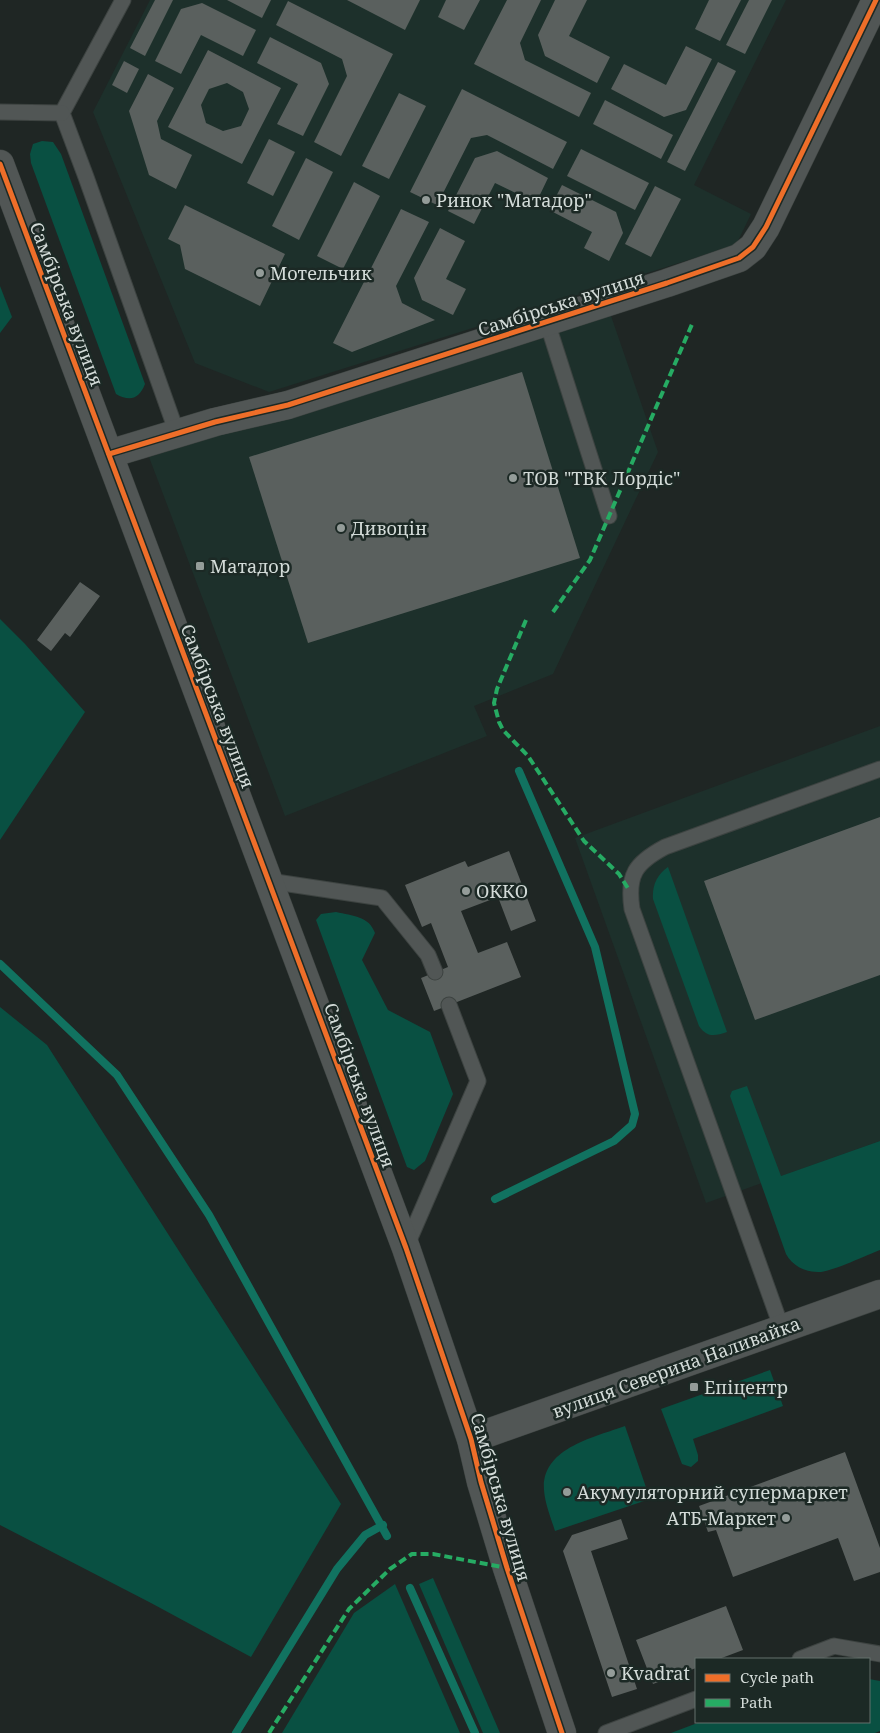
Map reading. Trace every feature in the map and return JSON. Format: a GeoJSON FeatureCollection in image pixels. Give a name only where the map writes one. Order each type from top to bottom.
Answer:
{"type":"FeatureCollection","features":[{"type":"Feature","properties":{"kind":"main road","name":"Самбірська вулиця"},"geometry":{"type":"LineString","coordinates":[[109,454],[215,422],[288,406],[739,258],[754,247],[766,227],[876,0]]}},
{"type":"Feature","properties":{"kind":"main road","name":"Самбірська вулиця"},"geometry":{"type":"LineString","coordinates":[[0,164],[406,1248],[471,1439],[481,1482],[507,1568],[562,1733]]}},
{"type":"Feature","properties":{"kind":"main road","name":"вулиця Северина Наливайка"},"geometry":{"type":"LineString","coordinates":[[471,1439],[880,1294]]}},
{"type":"Feature","properties":{"kind":"lane"},"geometry":{"type":"LineString","coordinates":[[123,0],[62,113],[177,433]]}},
{"type":"Feature","properties":{"kind":"lane"},"geometry":{"type":"LineString","coordinates":[[0,112],[62,113]]}},
{"type":"Feature","properties":{"kind":"lane"},"geometry":{"type":"LineString","coordinates":[[547,322],[609,516]]}},
{"type":"Feature","properties":{"kind":"lane"},"geometry":{"type":"LineString","coordinates":[[782,1330],[632,909],[629,890],[633,876],[640,866],[650,856],[665,848],[880,769]]}},
{"type":"Feature","properties":{"kind":"lane"},"geometry":{"type":"LineString","coordinates":[[269,882],[382,898],[428,955],[435,972]]}},
{"type":"Feature","properties":{"kind":"lane"},"geometry":{"type":"LineString","coordinates":[[406,1248],[478,1081],[448,1005]]}},
{"type":"Feature","properties":{"kind":"lane"},"geometry":{"type":"LineString","coordinates":[[803,1658],[834,1646],[880,1654]]}},
{"type":"Feature","properties":{"kind":"lane"},"geometry":{"type":"LineString","coordinates":[[606,1733],[695,1699]]}},
{"type":"Feature","properties":{"kind":"shaded area","name":"Ринок \"Матадор\""},"geometry":{"type":"Polygon","coordinates":[[[150,0],[786,0],[694,185],[751,214],[736,245],[269,392],[195,363],[93,112],[150,0]]]}},
{"type":"Feature","properties":{"kind":"shaded area"},"geometry":{"type":"Polygon","coordinates":[[[610,313],[658,452],[553,674],[474,706],[487,736],[285,816],[149,457],[610,313]]]}},
{"type":"Feature","properties":{"kind":"shaded area"},"geometry":{"type":"Polygon","coordinates":[[[880,726],[880,1141],[706,1203],[575,838],[880,726]]]}},
{"type":"Feature","properties":{"kind":"green space"},"geometry":{"type":"Polygon","coordinates":[[[42,141],[53,142],[61,154],[145,384],[140,393],[134,398],[126,398],[116,394],[31,163],[30,154],[33,144],[42,141]]]}},
{"type":"Feature","properties":{"kind":"green space"},"geometry":{"type":"Polygon","coordinates":[[[0,286],[12,317],[0,333],[0,286]]]}},
{"type":"Feature","properties":{"kind":"green space"},"geometry":{"type":"Polygon","coordinates":[[[0,619],[25,644],[85,712],[0,840],[0,619]]]}},
{"type":"Feature","properties":{"kind":"green space"},"geometry":{"type":"Polygon","coordinates":[[[668,867],[727,1032],[712,1035],[705,1033],[699,1026],[653,899],[653,889],[656,881],[668,867]]]}},
{"type":"Feature","properties":{"kind":"green space"},"geometry":{"type":"Polygon","coordinates":[[[336,912],[365,920],[372,927],[375,933],[362,960],[388,1010],[430,1032],[453,1094],[425,1161],[414,1170],[407,1167],[316,920],[321,914],[336,912]]]}},
{"type":"Feature","properties":{"kind":"green space"},"geometry":{"type":"Polygon","coordinates":[[[0,1007],[47,1045],[341,1504],[251,1657],[0,1525],[0,1007]]]}},
{"type":"Feature","properties":{"kind":"green space"},"geometry":{"type":"Polygon","coordinates":[[[747,1086],[781,1176],[880,1141],[880,1250],[823,1272],[803,1269],[795,1265],[789,1258],[730,1096],[732,1091],[747,1086]]]}},
{"type":"Feature","properties":{"kind":"green space"},"geometry":{"type":"Polygon","coordinates":[[[770,1370],[783,1406],[693,1439],[698,1461],[691,1467],[682,1464],[661,1409],[770,1370]]]}},
{"type":"Feature","properties":{"kind":"green space"},"geometry":{"type":"Polygon","coordinates":[[[625,1426],[650,1499],[555,1531],[544,1490],[545,1476],[551,1464],[560,1454],[572,1446],[625,1426]]]}},
{"type":"Feature","properties":{"kind":"green space"},"geometry":{"type":"Polygon","coordinates":[[[433,1578],[500,1733],[483,1733],[419,1584],[433,1578]]]}},
{"type":"Feature","properties":{"kind":"green space"},"geometry":{"type":"Polygon","coordinates":[[[395,1584],[460,1733],[282,1733],[354,1613],[395,1584]]]}},
{"type":"Feature","properties":{"kind":"green space"},"geometry":{"type":"Polygon","coordinates":[[[870,1679],[880,1681],[880,1731],[875,1733],[671,1733],[697,1723],[870,1723],[870,1679]]]}},
{"type":"Feature","properties":{"kind":"building"},"geometry":{"type":"Polygon","coordinates":[[[155,0],[173,0],[145,56],[130,48],[155,0]]]}},
{"type":"Feature","properties":{"kind":"building"},"geometry":{"type":"Polygon","coordinates":[[[227,0],[271,0],[262,18],[227,0]]]}},
{"type":"Feature","properties":{"kind":"building"},"geometry":{"type":"Polygon","coordinates":[[[347,0],[420,0],[405,30],[347,0]]]}},
{"type":"Feature","properties":{"kind":"building"},"geometry":{"type":"Polygon","coordinates":[[[446,0],[480,0],[464,30],[438,17],[446,0]]]}},
{"type":"Feature","properties":{"kind":"building"},"geometry":{"type":"Polygon","coordinates":[[[507,0],[541,0],[520,43],[525,60],[591,93],[579,117],[474,64],[507,0]]]}},
{"type":"Feature","properties":{"kind":"building"},"geometry":{"type":"Polygon","coordinates":[[[555,0],[587,0],[569,36],[610,57],[597,83],[545,56],[538,35],[555,0]]]}},
{"type":"Feature","properties":{"kind":"building"},"geometry":{"type":"Polygon","coordinates":[[[709,0],[741,0],[720,41],[695,29],[709,0]]]}},
{"type":"Feature","properties":{"kind":"building"},"geometry":{"type":"Polygon","coordinates":[[[749,0],[772,0],[745,54],[726,45],[749,0]]]}},
{"type":"Feature","properties":{"kind":"building"},"geometry":{"type":"Polygon","coordinates":[[[288,1],[393,54],[341,156],[314,142],[347,76],[342,59],[276,25],[288,1]]]}},
{"type":"Feature","properties":{"kind":"building"},"geometry":{"type":"Polygon","coordinates":[[[202,3],[256,30],[243,56],[201,35],[181,74],[155,61],[181,9],[202,3]]]}},
{"type":"Feature","properties":{"kind":"building"},"geometry":{"type":"Polygon","coordinates":[[[270,37],[321,63],[329,84],[303,136],[277,124],[298,84],[257,63],[270,37]]]}},
{"type":"Feature","properties":{"kind":"building"},"geometry":{"type":"Polygon","coordinates":[[[686,46],[712,59],[686,110],[664,117],[611,89],[624,64],[666,85],[686,46]]]}},
{"type":"Feature","properties":{"kind":"building"},"geometry":{"type":"Polygon","coordinates":[[[208,50],[281,88],[242,164],[168,127],[208,50]],[[227,83],[209,89],[201,105],[206,123],[223,131],[241,126],[249,109],[243,92],[227,83]]]}},
{"type":"Feature","properties":{"kind":"building"},"geometry":{"type":"Polygon","coordinates":[[[124,61],[139,69],[127,93],[112,85],[124,61]]]}},
{"type":"Feature","properties":{"kind":"building"},"geometry":{"type":"Polygon","coordinates":[[[718,62],[736,71],[685,171],[667,162],[718,62]]]}},
{"type":"Feature","properties":{"kind":"building"},"geometry":{"type":"Polygon","coordinates":[[[148,74],[174,88],[157,121],[161,139],[192,155],[176,189],[149,175],[129,111],[148,74]]]}},
{"type":"Feature","properties":{"kind":"building"},"geometry":{"type":"Polygon","coordinates":[[[462,89],[567,142],[553,169],[487,135],[471,138],[437,205],[410,192],[462,89]]]}},
{"type":"Feature","properties":{"kind":"building"},"geometry":{"type":"Polygon","coordinates":[[[399,93],[426,106],[389,179],[362,166],[399,93]]]}},
{"type":"Feature","properties":{"kind":"building"},"geometry":{"type":"Polygon","coordinates":[[[605,100],[673,135],[661,159],[593,124],[605,100]]]}},
{"type":"Feature","properties":{"kind":"building"},"geometry":{"type":"Polygon","coordinates":[[[269,139],[295,152],[273,196],[247,183],[269,139]]]}},
{"type":"Feature","properties":{"kind":"building"},"geometry":{"type":"Polygon","coordinates":[[[581,149],[649,183],[635,210],[567,176],[581,149]]]}},
{"type":"Feature","properties":{"kind":"building"},"geometry":{"type":"Polygon","coordinates":[[[497,151],[548,178],[536,203],[495,183],[474,224],[448,211],[475,158],[497,151]]]}},
{"type":"Feature","properties":{"kind":"building"},"geometry":{"type":"Polygon","coordinates":[[[306,158],[333,172],[299,240],[272,226],[306,158]]]}},
{"type":"Feature","properties":{"kind":"building"},"geometry":{"type":"Polygon","coordinates":[[[354,182],[380,196],[343,269],[317,256],[354,182]]]}},
{"type":"Feature","properties":{"kind":"building"},"geometry":{"type":"Polygon","coordinates":[[[562,185],[616,212],[623,233],[609,261],[584,248],[592,232],[549,210],[562,185]]]}},
{"type":"Feature","properties":{"kind":"building"},"geometry":{"type":"Polygon","coordinates":[[[655,186],[681,199],[651,257],[625,244],[655,186]]]}},
{"type":"Feature","properties":{"kind":"building"},"geometry":{"type":"Polygon","coordinates":[[[185,205],[285,254],[260,306],[185,269],[180,245],[168,239],[185,205]]]}},
{"type":"Feature","properties":{"kind":"building"},"geometry":{"type":"Polygon","coordinates":[[[401,209],[429,222],[396,286],[402,303],[435,320],[352,352],[333,343],[401,209]]]}},
{"type":"Feature","properties":{"kind":"building"},"geometry":{"type":"Polygon","coordinates":[[[440,228],[465,241],[446,279],[466,289],[453,315],[422,300],[414,278],[440,228]]]}},
{"type":"Feature","properties":{"kind":"building"},"geometry":{"type":"Polygon","coordinates":[[[522,372],[580,558],[308,643],[249,457],[522,372]]]}},
{"type":"Feature","properties":{"kind":"building"},"geometry":{"type":"Polygon","coordinates":[[[80,582],[100,596],[70,637],[65,633],[51,651],[37,640],[80,582]]]}},
{"type":"Feature","properties":{"kind":"building"},"geometry":{"type":"Polygon","coordinates":[[[880,817],[880,975],[755,1020],[704,881],[880,817]]]}},
{"type":"Feature","properties":{"kind":"building"},"geometry":{"type":"Polygon","coordinates":[[[509,851],[536,921],[511,931],[498,897],[461,911],[478,953],[507,942],[521,977],[434,1011],[421,978],[448,967],[431,923],[422,927],[405,885],[465,861],[468,867],[509,851]]]}},
{"type":"Feature","properties":{"kind":"building","name":"АТБ-Маркет"},"geometry":{"type":"Polygon","coordinates":[[[845,1452],[880,1548],[880,1572],[854,1581],[838,1538],[733,1577],[716,1530],[708,1532],[699,1506],[845,1452]]]}},
{"type":"Feature","properties":{"kind":"building"},"geometry":{"type":"Polygon","coordinates":[[[621,1519],[628,1539],[591,1551],[637,1689],[612,1697],[563,1551],[572,1535],[621,1519]]]}},
{"type":"Feature","properties":{"kind":"building"},"geometry":{"type":"Polygon","coordinates":[[[726,1606],[743,1650],[722,1658],[695,1658],[695,1668],[653,1684],[636,1640],[726,1606]]]}},
{"type":"Feature","properties":{"kind":"waterway"},"geometry":{"type":"LineString","coordinates":[[495,1199],[614,1141],[632,1125],[635,1114],[595,947],[519,771]]}},
{"type":"Feature","properties":{"kind":"waterway"},"geometry":{"type":"LineString","coordinates":[[0,964],[117,1075],[209,1215],[387,1536]]}},
{"type":"Feature","properties":{"kind":"waterway"},"geometry":{"type":"LineString","coordinates":[[236,1733],[337,1569],[365,1535],[383,1525]]}},
{"type":"Feature","properties":{"kind":"waterway"},"geometry":{"type":"LineString","coordinates":[[410,1588],[475,1733]]}},
{"type":"Feature","properties":{"kind":"marked path"},"geometry":{"type":"LineString","coordinates":[[553,612],[590,560],[693,322]]}},
{"type":"Feature","properties":{"kind":"marked path"},"geometry":{"type":"LineString","coordinates":[[526,620],[497,689],[494,703],[499,722],[503,730],[528,756],[584,841],[619,874],[629,890]]}},
{"type":"Feature","properties":{"kind":"marked path"},"geometry":{"type":"LineString","coordinates":[[269,1733],[349,1609],[390,1569],[412,1554],[433,1554],[507,1568]]}},
{"type":"Feature","properties":{"kind":"cycle path"},"geometry":{"type":"LineString","coordinates":[[109,454],[215,422],[288,405],[739,258],[753,247],[766,227],[876,0]]}},
{"type":"Feature","properties":{"kind":"cycle path"},"geometry":{"type":"LineString","coordinates":[[0,164],[406,1248],[471,1439],[481,1482],[507,1568],[562,1733]]}},
{"type":"Feature","properties":{"kind":"place","name":"Ринок \"Матадор\""},"geometry":{"type":"Point","coordinates":[426,200]}},
{"type":"Feature","properties":{"kind":"place","name":"Мотельчик"},"geometry":{"type":"Point","coordinates":[260,273]}},
{"type":"Feature","properties":{"kind":"place","name":"ТОВ \"ТВК Лордіс\""},"geometry":{"type":"Point","coordinates":[513,478]}},
{"type":"Feature","properties":{"kind":"place","name":"Дивоцін"},"geometry":{"type":"Point","coordinates":[341,528]}},
{"type":"Feature","properties":{"kind":"place","name":"Матадор"},"geometry":{"type":"Point","coordinates":[200,566]}},
{"type":"Feature","properties":{"kind":"place","name":"ОККО"},"geometry":{"type":"Point","coordinates":[466,891]}},
{"type":"Feature","properties":{"kind":"place","name":"Епіцентр"},"geometry":{"type":"Point","coordinates":[694,1387]}},
{"type":"Feature","properties":{"kind":"place","name":"Акумуляторний супермаркет"},"geometry":{"type":"Point","coordinates":[567,1492]}},
{"type":"Feature","properties":{"kind":"place","name":"АТБ-Маркет"},"geometry":{"type":"Point","coordinates":[786,1518]}},
{"type":"Feature","properties":{"kind":"place","name":"Kvadrat"},"geometry":{"type":"Point","coordinates":[611,1673]}}]}
